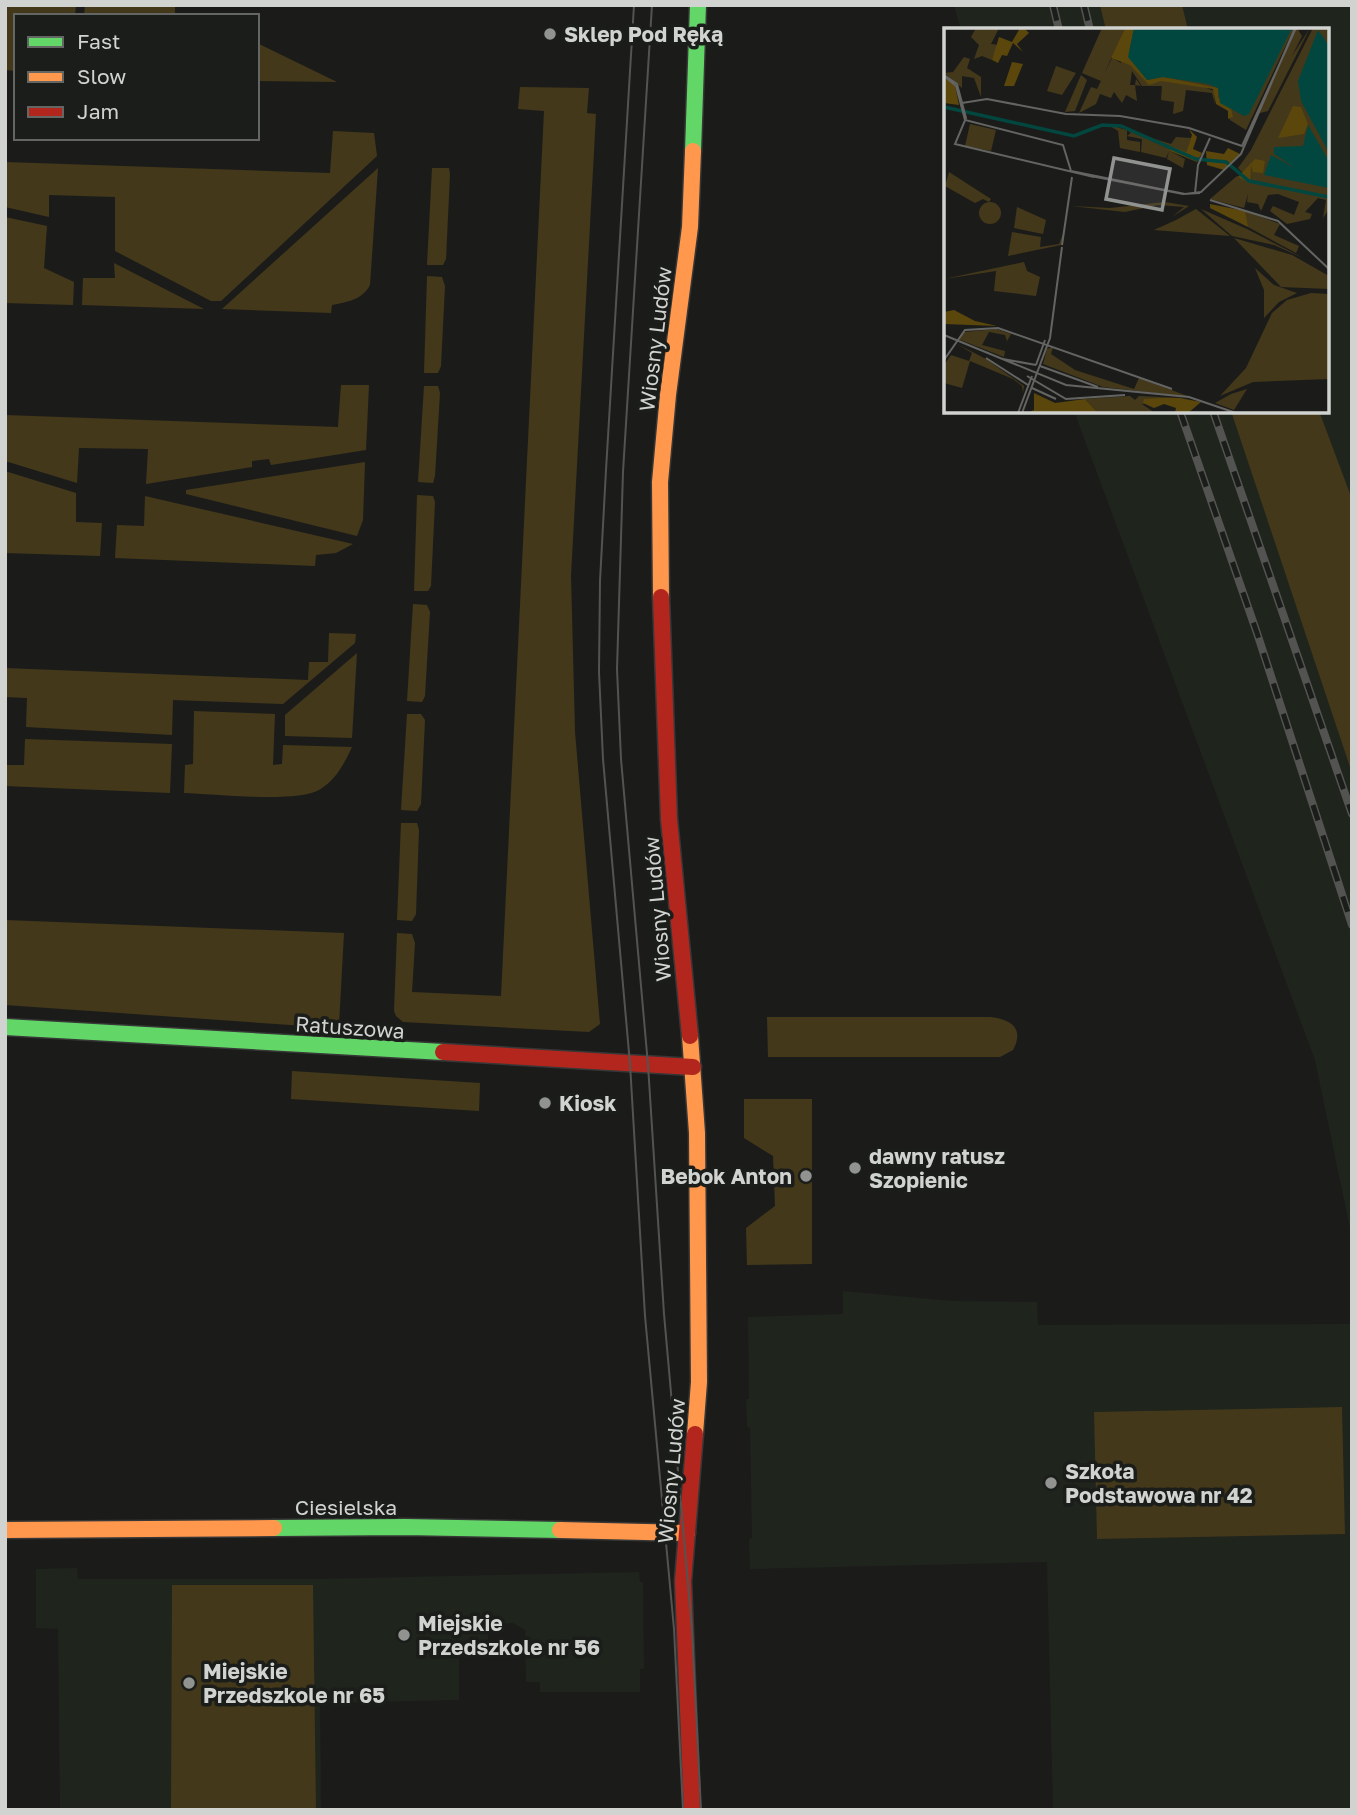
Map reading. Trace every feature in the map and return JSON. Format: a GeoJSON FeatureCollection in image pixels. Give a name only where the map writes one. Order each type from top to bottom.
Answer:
{"type":"FeatureCollection","features":[{"type":"Feature","properties":{"kind":"street","name":"Wiosny Ludów"},"geometry":{"type":"LineString","coordinates":[[692,1810],[683,1581],[700,1337],[696,1133],[693,1067],[669,818],[659,538],[660,482],[668,396],[690,227],[698,5]]}},
{"type":"Feature","properties":{"kind":"street","name":"Ratuszowa"},"geometry":{"type":"LineString","coordinates":[[5,1027],[693,1067]]}},
{"type":"Feature","properties":{"kind":"street","name":"Ciesielska"},"geometry":{"type":"LineString","coordinates":[[5,1530],[405,1527],[687,1533]]}},
{"type":"Feature","properties":{"kind":"shaded area"},"geometry":{"type":"Polygon","coordinates":[[[5,5],[76,5],[75,14],[14,14],[14,71],[5,70],[5,5]]]}},
{"type":"Feature","properties":{"kind":"shaded area"},"geometry":{"type":"Polygon","coordinates":[[[85,5],[175,5],[175,14],[84,14],[85,5]]]}},
{"type":"Feature","properties":{"kind":"shaded area"},"geometry":{"type":"Polygon","coordinates":[[[954,5],[1352,5],[1352,1238],[1315,1060],[1075,413],[1329,413],[1329,28],[960,28],[954,5]]]}},
{"type":"Feature","properties":{"kind":"shaded area"},"geometry":{"type":"Polygon","coordinates":[[[1100,5],[1182,5],[1188,28],[1106,28],[1100,5]]]}},
{"type":"Feature","properties":{"kind":"shaded area"},"geometry":{"type":"Polygon","coordinates":[[[259,44],[337,82],[259,81],[259,44]]]}},
{"type":"Feature","properties":{"kind":"shaded area"},"geometry":{"type":"Polygon","coordinates":[[[520,87],[589,88],[587,113],[596,114],[571,576],[575,732],[600,1024],[589,1032],[403,1022],[394,1011],[397,933],[412,934],[415,943],[412,992],[501,996],[544,111],[518,109],[520,87]]]}},
{"type":"Feature","properties":{"kind":"shaded area"},"geometry":{"type":"Polygon","coordinates":[[[333,131],[374,133],[377,156],[221,301],[211,301],[115,251],[115,197],[49,195],[49,217],[5,207],[5,162],[330,173],[333,131]]]}},
{"type":"Feature","properties":{"kind":"shaded area"},"geometry":{"type":"Polygon","coordinates":[[[378,168],[370,285],[363,294],[354,300],[332,305],[331,313],[222,309],[378,168]]]}},
{"type":"Feature","properties":{"kind":"shaded area"},"geometry":{"type":"Polygon","coordinates":[[[432,168],[449,168],[450,174],[446,259],[443,265],[427,265],[432,168]]]}},
{"type":"Feature","properties":{"kind":"shaded area"},"geometry":{"type":"Polygon","coordinates":[[[5,217],[47,226],[44,268],[74,282],[73,305],[5,303],[5,217]]]}},
{"type":"Feature","properties":{"kind":"shaded area"},"geometry":{"type":"Polygon","coordinates":[[[114,263],[204,309],[82,305],[83,278],[115,278],[114,263]]]}},
{"type":"Feature","properties":{"kind":"shaded area"},"geometry":{"type":"Polygon","coordinates":[[[427,276],[442,277],[445,286],[441,366],[438,373],[424,373],[427,276]]]}},
{"type":"Feature","properties":{"kind":"shaded area"},"geometry":{"type":"Polygon","coordinates":[[[341,385],[369,385],[366,450],[271,465],[269,459],[252,461],[252,467],[146,484],[148,449],[79,448],[77,483],[5,461],[5,415],[338,427],[341,385]]]}},
{"type":"Feature","properties":{"kind":"shaded area"},"geometry":{"type":"Polygon","coordinates":[[[424,386],[438,386],[440,393],[433,483],[418,482],[424,386]]]}},
{"type":"Feature","properties":{"kind":"shaded area"},"geometry":{"type":"Polygon","coordinates":[[[1232,413],[1320,413],[1352,499],[1352,773],[1232,413]]]}},
{"type":"Feature","properties":{"kind":"shaded area"},"geometry":{"type":"Polygon","coordinates":[[[365,462],[363,520],[357,536],[186,494],[186,490],[365,462]]]}},
{"type":"Feature","properties":{"kind":"shaded area"},"geometry":{"type":"Polygon","coordinates":[[[5,471],[76,493],[76,522],[102,523],[100,556],[5,553],[5,471]]]}},
{"type":"Feature","properties":{"kind":"shaded area"},"geometry":{"type":"Polygon","coordinates":[[[417,495],[433,496],[435,502],[431,586],[428,591],[414,591],[417,495]]]}},
{"type":"Feature","properties":{"kind":"shaded area"},"geometry":{"type":"Polygon","coordinates":[[[145,496],[353,544],[336,553],[316,555],[315,566],[115,558],[117,525],[144,526],[145,496]]]}},
{"type":"Feature","properties":{"kind":"shaded area"},"geometry":{"type":"Polygon","coordinates":[[[413,604],[427,605],[430,612],[425,696],[422,702],[407,701],[413,604]]]}},
{"type":"Feature","properties":{"kind":"shaded area"},"geometry":{"type":"Polygon","coordinates":[[[329,633],[356,634],[355,643],[283,704],[173,700],[172,735],[26,727],[27,698],[5,697],[5,668],[308,680],[309,662],[328,662],[329,633]]]}},
{"type":"Feature","properties":{"kind":"shaded area"},"geometry":{"type":"Polygon","coordinates":[[[357,653],[352,738],[285,736],[285,715],[357,653]]]}},
{"type":"Feature","properties":{"kind":"shaded area"},"geometry":{"type":"Polygon","coordinates":[[[194,711],[275,714],[273,765],[282,764],[283,745],[352,747],[335,776],[319,790],[308,794],[275,797],[184,793],[185,765],[193,764],[194,711]]]}},
{"type":"Feature","properties":{"kind":"shaded area"},"geometry":{"type":"Polygon","coordinates":[[[407,714],[421,714],[425,720],[421,804],[417,811],[401,810],[407,714]]]}},
{"type":"Feature","properties":{"kind":"shaded area"},"geometry":{"type":"Polygon","coordinates":[[[25,739],[172,744],[170,793],[5,786],[5,765],[24,765],[25,739]]]}},
{"type":"Feature","properties":{"kind":"shaded area"},"geometry":{"type":"Polygon","coordinates":[[[401,823],[417,823],[419,830],[416,914],[412,921],[397,920],[401,823]]]}},
{"type":"Feature","properties":{"kind":"shaded area"},"geometry":{"type":"Polygon","coordinates":[[[5,920],[344,933],[339,1025],[334,1028],[5,1005],[5,920]]]}},
{"type":"Feature","properties":{"kind":"shaded area"},"geometry":{"type":"Polygon","coordinates":[[[767,1017],[990,1017],[1004,1020],[1014,1026],[1017,1036],[1013,1050],[1000,1057],[768,1057],[767,1017]]]}},
{"type":"Feature","properties":{"kind":"shaded area"},"geometry":{"type":"Polygon","coordinates":[[[292,1071],[480,1083],[479,1111],[291,1099],[292,1071]]]}},
{"type":"Feature","properties":{"kind":"shaded area"},"geometry":{"type":"Polygon","coordinates":[[[744,1099],[812,1099],[812,1264],[747,1265],[746,1228],[775,1206],[773,1156],[744,1138],[744,1099]]]}},
{"type":"Feature","properties":{"kind":"shaded area","name":"Szkoła Podstawowa nr 42"},"geometry":{"type":"Polygon","coordinates":[[[843,1291],[952,1301],[1037,1302],[1038,1325],[1352,1324],[1352,1810],[1053,1810],[1047,1562],[750,1569],[750,1428],[747,1427],[746,1399],[749,1399],[748,1317],[843,1314],[843,1291]]]}},
{"type":"Feature","properties":{"kind":"shaded area"},"geometry":{"type":"Polygon","coordinates":[[[1342,1407],[1345,1534],[1097,1539],[1094,1412],[1342,1407]]]}},
{"type":"Feature","properties":{"kind":"shaded area","name":"Miejskie Przedszkole nr 65"},"geometry":{"type":"Polygon","coordinates":[[[77,1568],[78,1579],[318,1579],[639,1572],[640,1582],[643,1582],[644,1669],[640,1669],[640,1692],[540,1692],[540,1682],[526,1682],[525,1630],[513,1623],[489,1624],[488,1640],[459,1641],[459,1700],[320,1703],[321,1810],[60,1810],[58,1629],[36,1628],[36,1569],[77,1568]]]}},
{"type":"Feature","properties":{"kind":"shaded area"},"geometry":{"type":"Polygon","coordinates":[[[172,1585],[313,1585],[316,1810],[171,1810],[172,1585]]]}},
{"type":"Feature","properties":{"kind":"tram line"},"geometry":{"type":"LineString","coordinates":[[634,5],[600,581],[599,672],[603,759],[630,1064],[645,1316],[674,1629],[683,1810]]}},
{"type":"Feature","properties":{"kind":"tram line"},"geometry":{"type":"LineString","coordinates":[[652,5],[623,472],[617,669],[621,759],[648,1065],[664,1314],[692,1629],[701,1810]]}},
{"type":"Feature","properties":{"kind":"railway"},"geometry":{"type":"LineString","coordinates":[[1053,5],[1059,28]]}},
{"type":"Feature","properties":{"kind":"railway"},"geometry":{"type":"LineString","coordinates":[[1084,5],[1090,28]]}},
{"type":"Feature","properties":{"kind":"railway"},"geometry":{"type":"LineString","coordinates":[[1181,413],[1257,633],[1352,925]]}},
{"type":"Feature","properties":{"kind":"railway"},"geometry":{"type":"LineString","coordinates":[[1214,413],[1352,814]]}},
{"type":"Feature","properties":{"kind":"traffic: fast"},"geometry":{"type":"LineString","coordinates":[[693,151],[698,5]]}},
{"type":"Feature","properties":{"kind":"traffic: fast"},"geometry":{"type":"LineString","coordinates":[[5,1027],[443,1052]]}},
{"type":"Feature","properties":{"kind":"traffic: fast"},"geometry":{"type":"LineString","coordinates":[[274,1528],[560,1530]]}},
{"type":"Feature","properties":{"kind":"traffic: slow"},"geometry":{"type":"LineString","coordinates":[[661,597],[660,482],[668,395],[690,227],[693,151]]}},
{"type":"Feature","properties":{"kind":"traffic: slow"},"geometry":{"type":"LineString","coordinates":[[690,1036],[697,1133],[699,1382],[695,1434]]}},
{"type":"Feature","properties":{"kind":"traffic: slow"},"geometry":{"type":"LineString","coordinates":[[5,1530],[274,1528]]}},
{"type":"Feature","properties":{"kind":"traffic: slow"},"geometry":{"type":"LineString","coordinates":[[560,1530],[687,1533]]}},
{"type":"Feature","properties":{"kind":"traffic: jam"},"geometry":{"type":"LineString","coordinates":[[661,597],[669,819],[690,1036]]}},
{"type":"Feature","properties":{"kind":"traffic: jam"},"geometry":{"type":"LineString","coordinates":[[443,1052],[693,1067]]}},
{"type":"Feature","properties":{"kind":"traffic: jam"},"geometry":{"type":"LineString","coordinates":[[692,1810],[683,1581],[695,1434]]}},
{"type":"Feature","properties":{"kind":"place","name":"Sklep Pod Ręką"},"geometry":{"type":"Point","coordinates":[550,34]}},
{"type":"Feature","properties":{"kind":"place","name":"Kiosk"},"geometry":{"type":"Point","coordinates":[545,1103]}},
{"type":"Feature","properties":{"kind":"place","name":"dawny ratusz Szopienic"},"geometry":{"type":"Point","coordinates":[855,1168]}},
{"type":"Feature","properties":{"kind":"place","name":"Bebok Anton"},"geometry":{"type":"Point","coordinates":[806,1176]}},
{"type":"Feature","properties":{"kind":"place","name":"Szkoła Podstawowa nr 42"},"geometry":{"type":"Point","coordinates":[1051,1483]}},
{"type":"Feature","properties":{"kind":"place","name":"Miejskie Przedszkole nr 56"},"geometry":{"type":"Point","coordinates":[404,1635]}},
{"type":"Feature","properties":{"kind":"place","name":"Miejskie Przedszkole nr 65"},"geometry":{"type":"Point","coordinates":[189,1683]}}]}
